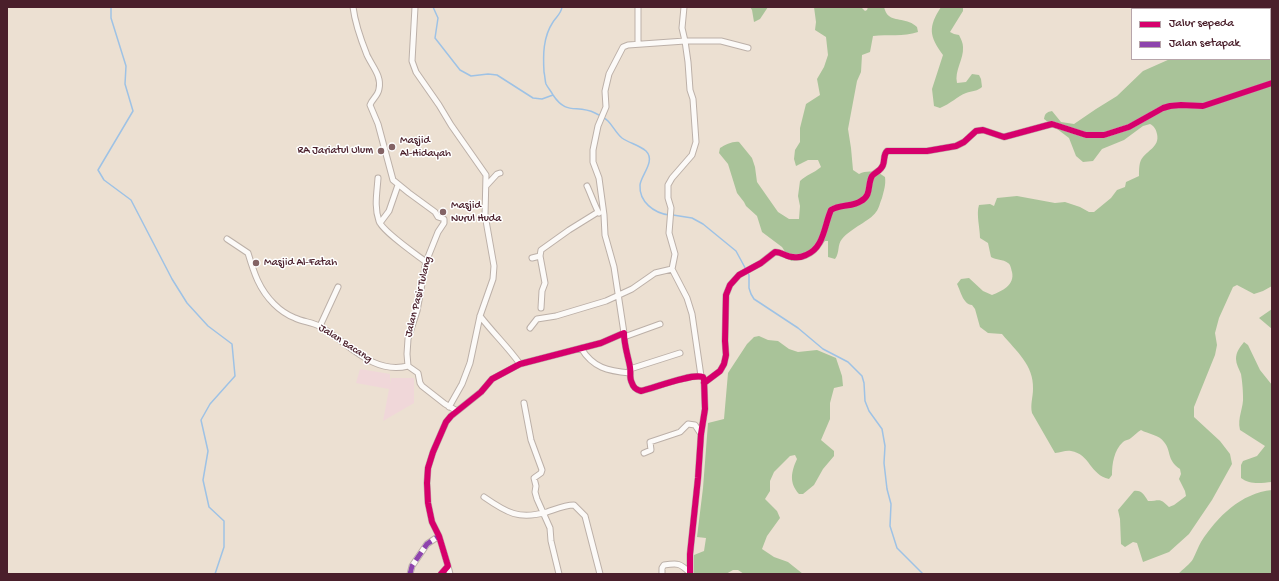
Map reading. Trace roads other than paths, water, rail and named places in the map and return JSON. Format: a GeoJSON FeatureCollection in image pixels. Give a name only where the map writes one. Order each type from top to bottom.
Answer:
{"type":"FeatureCollection","features":[{"type":"Feature","properties":{"kind":"street","name":"Jalan Pasir Tulang"},"geometry":{"type":"LineString","coordinates":[[353,7],[356,23],[367,55],[378,75],[380,83],[379,91],[370,105],[378,124],[393,180],[421,203],[435,212],[438,217],[444,219],[444,223],[438,232],[426,262],[417,311],[408,339],[408,366]]}},
{"type":"Feature","properties":{"kind":"street"},"geometry":{"type":"LineString","coordinates":[[415,7],[413,66],[451,125],[485,172],[485,214],[493,254],[494,272],[480,316],[469,368],[449,407]]}},
{"type":"Feature","properties":{"kind":"street"},"geometry":{"type":"LineString","coordinates":[[638,7],[638,44]]}},
{"type":"Feature","properties":{"kind":"street"},"geometry":{"type":"LineString","coordinates":[[684,7],[682,28],[688,62],[690,90],[694,99],[696,142],[692,155],[672,178],[668,185],[668,198],[671,208],[669,233],[675,254],[672,269],[687,298],[692,314],[701,376],[704,380],[705,409],[701,434],[690,554],[690,574]]}},
{"type":"Feature","properties":{"kind":"street"},"geometry":{"type":"LineString","coordinates":[[701,376],[679,379],[641,391],[633,386],[630,380],[630,371],[614,267],[605,235],[599,178],[593,162],[593,150],[600,119],[606,107],[606,84],[612,68],[623,47],[638,44],[685,41],[721,41],[748,48]]}},
{"type":"Feature","properties":{"kind":"street"},"geometry":{"type":"LineString","coordinates":[[704,383],[720,371],[724,364],[726,355],[724,341],[726,295],[730,285],[739,275],[761,263],[775,252],[792,258],[800,257],[816,249],[821,241],[831,210],[857,204],[866,198],[871,178],[882,168],[886,152],[927,151],[959,145],[977,131],[985,130],[1004,137],[1052,124],[1086,135],[1104,135],[1129,127],[1163,108],[1181,105],[1196,107],[1203,106],[1272,83]]}},
{"type":"Feature","properties":{"kind":"street"},"geometry":{"type":"LineString","coordinates":[[486,186],[497,174],[500,173]]}},
{"type":"Feature","properties":{"kind":"street"},"geometry":{"type":"LineString","coordinates":[[378,178],[376,208],[380,224],[426,262]]}},
{"type":"Feature","properties":{"kind":"street"},"geometry":{"type":"LineString","coordinates":[[380,224],[389,211],[398,184]]}},
{"type":"Feature","properties":{"kind":"street"},"geometry":{"type":"LineString","coordinates":[[587,186],[598,212],[604,215]]}},
{"type":"Feature","properties":{"kind":"street"},"geometry":{"type":"LineString","coordinates":[[541,308],[542,291],[545,283],[540,256],[541,250],[546,245],[552,243],[569,230],[598,212]]}},
{"type":"Feature","properties":{"kind":"street","name":"Jalan Bacang"},"geometry":{"type":"LineString","coordinates":[[227,239],[248,253],[252,269],[262,291],[280,310],[294,318],[320,326],[372,362],[392,368],[408,366]]}},
{"type":"Feature","properties":{"kind":"street"},"geometry":{"type":"LineString","coordinates":[[532,258],[540,256]]}},
{"type":"Feature","properties":{"kind":"street"},"geometry":{"type":"LineString","coordinates":[[530,328],[537,319],[577,310],[606,301],[632,289],[654,273],[672,269]]}},
{"type":"Feature","properties":{"kind":"street"},"geometry":{"type":"LineString","coordinates":[[320,326],[338,287]]}},
{"type":"Feature","properties":{"kind":"street"},"geometry":{"type":"LineString","coordinates":[[480,316],[520,364]]}},
{"type":"Feature","properties":{"kind":"street"},"geometry":{"type":"LineString","coordinates":[[450,574],[439,536],[432,522],[428,503],[427,483],[428,468],[446,422],[481,392],[492,379],[520,364],[601,343],[660,324]]}},
{"type":"Feature","properties":{"kind":"street"},"geometry":{"type":"LineString","coordinates":[[581,348],[587,358],[596,365],[609,370],[630,371],[680,353]]}},
{"type":"Feature","properties":{"kind":"street"},"geometry":{"type":"LineString","coordinates":[[408,366],[418,373],[421,384],[449,407],[457,411]]}},
{"type":"Feature","properties":{"kind":"street"},"geometry":{"type":"LineString","coordinates":[[524,403],[531,440],[542,470],[542,473],[534,479],[536,486],[535,492],[550,528],[551,541],[559,574]]}},
{"type":"Feature","properties":{"kind":"street"},"geometry":{"type":"LineString","coordinates":[[644,453],[652,449],[650,442],[680,432],[688,424],[695,425],[701,434]]}},
{"type":"Feature","properties":{"kind":"street"},"geometry":{"type":"LineString","coordinates":[[484,497],[502,509],[521,516],[544,513],[574,504],[583,513],[588,525],[600,574]]}},
{"type":"Feature","properties":{"kind":"street"},"geometry":{"type":"LineString","coordinates":[[410,574],[412,566],[428,544],[439,536]]}},
{"type":"Feature","properties":{"kind":"street"},"geometry":{"type":"LineString","coordinates":[[662,574],[662,568],[664,565],[678,564],[683,566],[690,574]]}},
{"type":"Feature","properties":{"kind":"street"},"geometry":{"type":"LineString","coordinates":[[441,574],[448,566]]}},
{"type":"Feature","properties":{"kind":"waterway"},"geometry":{"type":"LineString","coordinates":[[111,7],[111,18],[126,66],[125,84],[133,111],[98,170],[104,180],[131,200],[172,279],[187,303],[208,326],[232,344],[235,376],[210,404],[201,420],[208,451],[203,480],[209,507],[224,521],[224,547],[215,574]]}},
{"type":"Feature","properties":{"kind":"waterway"},"geometry":{"type":"LineString","coordinates":[[433,7],[438,18],[435,38],[460,70],[471,76],[488,74],[497,75],[533,98],[542,99],[553,95]]}},
{"type":"Feature","properties":{"kind":"waterway"},"geometry":{"type":"LineString","coordinates":[[562,7],[560,14],[554,20],[545,40],[544,72],[546,84],[558,101],[567,108],[582,109],[595,113],[608,121],[622,138],[646,151],[649,155],[649,164],[640,185],[642,197],[648,206],[658,212],[669,215]]}},
{"type":"Feature","properties":{"kind":"waterway"},"geometry":{"type":"LineString","coordinates":[[673,215],[692,218],[703,224],[736,251],[749,275],[749,288],[754,299],[798,328],[823,349],[848,362],[862,376],[865,401],[869,411],[882,429],[885,446],[884,463],[887,489],[891,504],[890,526],[897,548],[923,574]]}},
{"type":"Feature","properties":{"kind":"place","name":"Masjid Al-Hidayah"},"geometry":{"type":"Point","coordinates":[392,147]}},
{"type":"Feature","properties":{"kind":"place","name":"RA Jariatul Ulum"},"geometry":{"type":"Point","coordinates":[381,151]}},
{"type":"Feature","properties":{"kind":"place","name":"Masjid Nurul Huda"},"geometry":{"type":"Point","coordinates":[443,212]}},
{"type":"Feature","properties":{"kind":"place","name":"Masjid Al-Fatah"},"geometry":{"type":"Point","coordinates":[256,263]}}]}
